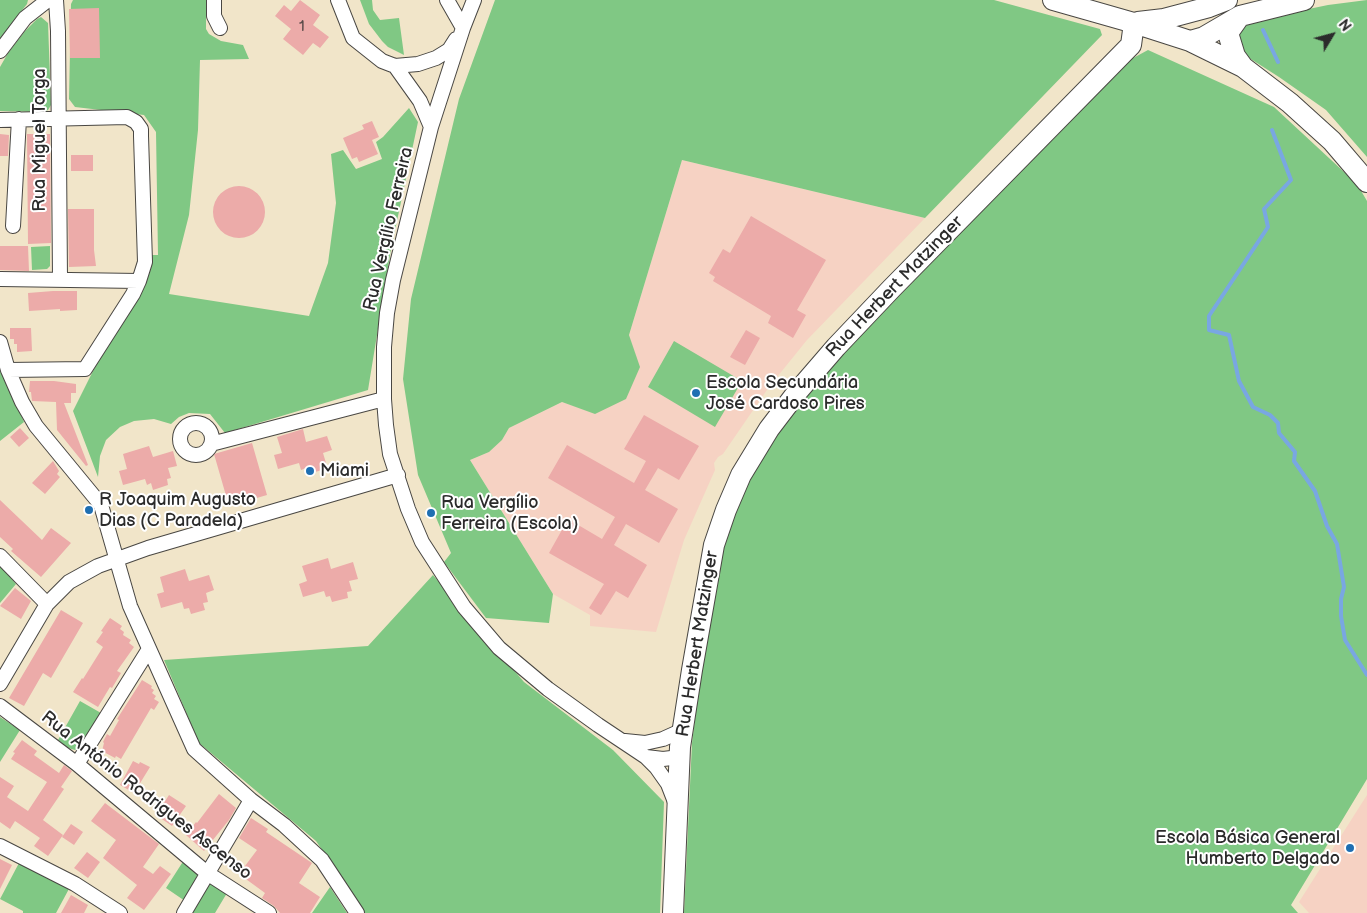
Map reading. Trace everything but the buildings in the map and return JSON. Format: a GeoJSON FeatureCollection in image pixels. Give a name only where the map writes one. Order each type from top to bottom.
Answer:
{"type":"FeatureCollection","features":[{"type":"Feature","properties":{"kind":"street"},"geometry":{"type":"LineString","coordinates":[[0,51],[25,18],[48,0]]}},
{"type":"Feature","properties":{"kind":"street","name":"Rua Miguel Torga"},"geometry":{"type":"LineString","coordinates":[[56,0],[58,31],[60,279]]}},
{"type":"Feature","properties":{"kind":"street"},"geometry":{"type":"LineString","coordinates":[[214,0],[214,16],[220,28]]}},
{"type":"Feature","properties":{"kind":"street"},"geometry":{"type":"LineString","coordinates":[[338,0],[353,38],[382,61],[395,66],[418,64],[436,58],[449,50],[463,28],[474,0]]}},
{"type":"Feature","properties":{"kind":"street"},"geometry":{"type":"LineString","coordinates":[[447,0],[463,28]]}},
{"type":"Feature","properties":{"kind":"street"},"geometry":{"type":"LineString","coordinates":[[1053,0],[1190,41],[1243,67],[1290,102],[1332,141],[1367,182]]}},
{"type":"Feature","properties":{"kind":"street"},"geometry":{"type":"LineString","coordinates":[[1190,41],[1204,37],[1240,16],[1304,0]]}},
{"type":"Feature","properties":{"kind":"street"},"geometry":{"type":"LineString","coordinates":[[1134,23],[1164,19],[1218,4]]}},
{"type":"Feature","properties":{"kind":"street"},"geometry":{"type":"LineString","coordinates":[[1190,41],[1198,22],[1218,4]]}},
{"type":"Feature","properties":{"kind":"street"},"geometry":{"type":"LineString","coordinates":[[1240,16],[1228,33],[1235,56],[1243,67]]}},
{"type":"Feature","properties":{"kind":"street","name":"Rua Herbert Matzinger"},"geometry":{"type":"LineString","coordinates":[[673,913],[680,757],[701,612],[714,545],[726,510],[742,475],[769,429],[798,391],[836,347],[1131,45],[1134,23]]}},
{"type":"Feature","properties":{"kind":"street","name":"Rua Vergílio Ferreira"},"geometry":{"type":"LineString","coordinates":[[463,28],[431,127],[393,280],[387,313],[384,347],[384,399],[390,454],[408,510],[422,542],[464,607],[498,648],[548,689],[646,757],[668,784],[677,805]]}},
{"type":"Feature","properties":{"kind":"street"},"geometry":{"type":"LineString","coordinates":[[395,66],[420,100],[431,127]]}},
{"type":"Feature","properties":{"kind":"street"},"geometry":{"type":"LineString","coordinates":[[0,120],[127,117],[136,122],[141,130],[144,262],[133,294],[84,369],[8,370]]}},
{"type":"Feature","properties":{"kind":"street"},"geometry":{"type":"LineString","coordinates":[[13,226],[19,119]]}},
{"type":"Feature","properties":{"kind":"street"},"geometry":{"type":"LineString","coordinates":[[0,279],[139,281]]}},
{"type":"Feature","properties":{"kind":"street"},"geometry":{"type":"LineString","coordinates":[[0,342],[8,370],[22,402],[36,426],[101,505],[130,606],[194,748],[251,800],[284,825],[322,860],[358,913]]}},
{"type":"Feature","properties":{"kind":"street"},"geometry":{"type":"LineString","coordinates":[[211,444],[384,399]]}},
{"type":"Feature","properties":{"kind":"street"},"geometry":{"type":"LineString","coordinates":[[0,684],[47,604],[68,582],[98,566],[117,558],[398,475]]}},
{"type":"Feature","properties":{"kind":"street"},"geometry":{"type":"LineString","coordinates":[[0,556],[47,604]]}},
{"type":"Feature","properties":{"kind":"street"},"geometry":{"type":"LineString","coordinates":[[77,764],[149,649]]}},
{"type":"Feature","properties":{"kind":"street","name":"Rua António Rodrigues Ascenso"},"geometry":{"type":"LineString","coordinates":[[0,706],[77,764],[207,873],[269,913]]}},
{"type":"Feature","properties":{"kind":"street","name":"Rua Vergílio Ferreira"},"geometry":{"type":"LineString","coordinates":[[622,740],[645,743],[663,739],[683,730]]}},
{"type":"Feature","properties":{"kind":"street"},"geometry":{"type":"LineString","coordinates":[[646,757],[663,759],[680,757]]}},
{"type":"Feature","properties":{"kind":"street"},"geometry":{"type":"LineString","coordinates":[[184,913],[251,800]]}},
{"type":"Feature","properties":{"kind":"street"},"geometry":{"type":"LineString","coordinates":[[0,846],[75,884],[120,913]]}},
{"type":"Feature","properties":{"kind":"shaded area","name":"Escola Secundária José Cardoso Pires"},"geometry":{"type":"Polygon","coordinates":[[[682,160],[925,218],[807,340],[769,387],[723,454],[714,463],[715,470],[684,540],[656,632],[590,626],[590,615],[553,594],[470,460],[489,452],[502,440],[509,428],[562,402],[595,413],[639,367],[629,335],[682,160]]]}},
{"type":"Feature","properties":{"kind":"shaded area","name":"Escola Básica General Humberto Delgado"},"geometry":{"type":"Polygon","coordinates":[[[1367,795],[1367,913],[1309,913],[1299,902],[1367,795]]]}},
{"type":"Feature","properties":{"kind":"green space"},"geometry":{"type":"Polygon","coordinates":[[[0,0],[28,0],[27,4],[0,39],[0,0]]]}},
{"type":"Feature","properties":{"kind":"green space"},"geometry":{"type":"Polygon","coordinates":[[[73,0],[206,0],[206,29],[209,34],[221,41],[243,45],[249,59],[200,60],[198,130],[189,215],[169,294],[309,316],[328,263],[336,203],[331,154],[343,150],[356,169],[382,159],[376,142],[383,137],[409,108],[418,122],[391,249],[368,390],[225,433],[210,414],[189,413],[179,417],[171,424],[154,419],[134,421],[120,427],[106,440],[100,456],[98,477],[73,411],[95,367],[135,300],[149,255],[158,255],[156,132],[144,115],[75,107],[69,99],[71,4],[73,0]]]}},
{"type":"Feature","properties":{"kind":"green space"},"geometry":{"type":"Polygon","coordinates":[[[360,0],[372,0],[373,10],[380,20],[399,18],[404,55],[388,47],[382,41],[369,24],[360,0]]]}},
{"type":"Feature","properties":{"kind":"green space"},"geometry":{"type":"Polygon","coordinates":[[[495,0],[994,0],[1100,29],[1102,35],[925,218],[682,160],[629,335],[640,367],[626,399],[595,414],[562,402],[509,428],[502,440],[489,452],[470,460],[553,594],[549,623],[486,618],[444,562],[451,553],[418,475],[403,379],[411,299],[459,99],[495,0]]]}},
{"type":"Feature","properties":{"kind":"green space"},"geometry":{"type":"Polygon","coordinates":[[[1367,0],[1367,157],[1326,110],[1246,56],[1239,47],[1236,32],[1240,27],[1270,17],[1328,5],[1367,0]]]}},
{"type":"Feature","properties":{"kind":"green space"},"geometry":{"type":"Polygon","coordinates":[[[41,17],[48,23],[51,105],[44,112],[0,111],[0,67],[25,31],[41,17]]]}},
{"type":"Feature","properties":{"kind":"green space"},"geometry":{"type":"Polygon","coordinates":[[[1148,50],[1274,107],[1357,184],[1367,201],[1367,779],[1291,905],[1298,913],[684,913],[692,743],[716,567],[730,518],[754,468],[784,420],[822,376],[1124,63],[1148,50]]]}},
{"type":"Feature","properties":{"kind":"green space"},"geometry":{"type":"Polygon","coordinates":[[[50,246],[50,266],[47,269],[32,270],[31,247],[50,246]]]}},
{"type":"Feature","properties":{"kind":"green space"},"geometry":{"type":"Polygon","coordinates":[[[674,341],[742,381],[715,427],[648,387],[674,341]]]}},
{"type":"Feature","properties":{"kind":"green space"},"geometry":{"type":"Polygon","coordinates":[[[2,369],[24,422],[0,441],[0,370],[2,369]]]}},
{"type":"Feature","properties":{"kind":"green space"},"geometry":{"type":"Polygon","coordinates":[[[0,565],[16,584],[0,603],[0,565]]]}},
{"type":"Feature","properties":{"kind":"green space"},"geometry":{"type":"Polygon","coordinates":[[[433,575],[524,682],[613,750],[664,802],[660,913],[365,913],[316,841],[199,743],[164,660],[368,646],[433,575]]]}},
{"type":"Feature","properties":{"kind":"green space"},"geometry":{"type":"Polygon","coordinates":[[[80,701],[101,713],[81,745],[75,750],[68,748],[58,740],[80,701]]]}},
{"type":"Feature","properties":{"kind":"green space"},"geometry":{"type":"Polygon","coordinates":[[[0,717],[20,730],[0,762],[0,717]]]}},
{"type":"Feature","properties":{"kind":"green space"},"geometry":{"type":"Polygon","coordinates":[[[184,860],[199,872],[185,901],[166,888],[184,860]]]}},
{"type":"Feature","properties":{"kind":"green space"},"geometry":{"type":"Polygon","coordinates":[[[19,863],[70,887],[56,913],[23,913],[23,911],[0,899],[19,863]]]}},
{"type":"Feature","properties":{"kind":"green space"},"geometry":{"type":"Polygon","coordinates":[[[213,883],[227,893],[215,913],[190,913],[208,884],[213,883]]]}},
{"type":"Feature","properties":{"kind":"green space"},"geometry":{"type":"Polygon","coordinates":[[[330,887],[347,913],[312,913],[330,887]]]}},
{"type":"Feature","properties":{"kind":"waterway"},"geometry":{"type":"LineString","coordinates":[[1263,30],[1278,62]]}},
{"type":"Feature","properties":{"kind":"waterway"},"geometry":{"type":"LineString","coordinates":[[1272,130],[1291,180],[1264,209],[1268,227],[1209,316],[1209,330],[1229,335],[1239,381],[1253,407],[1270,415],[1278,423],[1279,433],[1295,452],[1294,461],[1315,491],[1327,526],[1337,544],[1344,587],[1341,599],[1341,616],[1345,640],[1367,675]]}},
{"type":"Feature","properties":{"kind":"place","name":"Escola Secundária José Cardoso Pires"},"geometry":{"type":"Point","coordinates":[696,393]}},
{"type":"Feature","properties":{"kind":"place","name":"Miami"},"geometry":{"type":"Point","coordinates":[310,471]}},
{"type":"Feature","properties":{"kind":"place","name":"R Joaquim Augusto Dias (C Paradela)"},"geometry":{"type":"Point","coordinates":[89,510]}},
{"type":"Feature","properties":{"kind":"place","name":"Rua Vergílio Ferreira (Escola)"},"geometry":{"type":"Point","coordinates":[431,513]}},
{"type":"Feature","properties":{"kind":"place","name":"Escola Básica General Humberto Delgado"},"geometry":{"type":"Point","coordinates":[1350,848]}}]}
